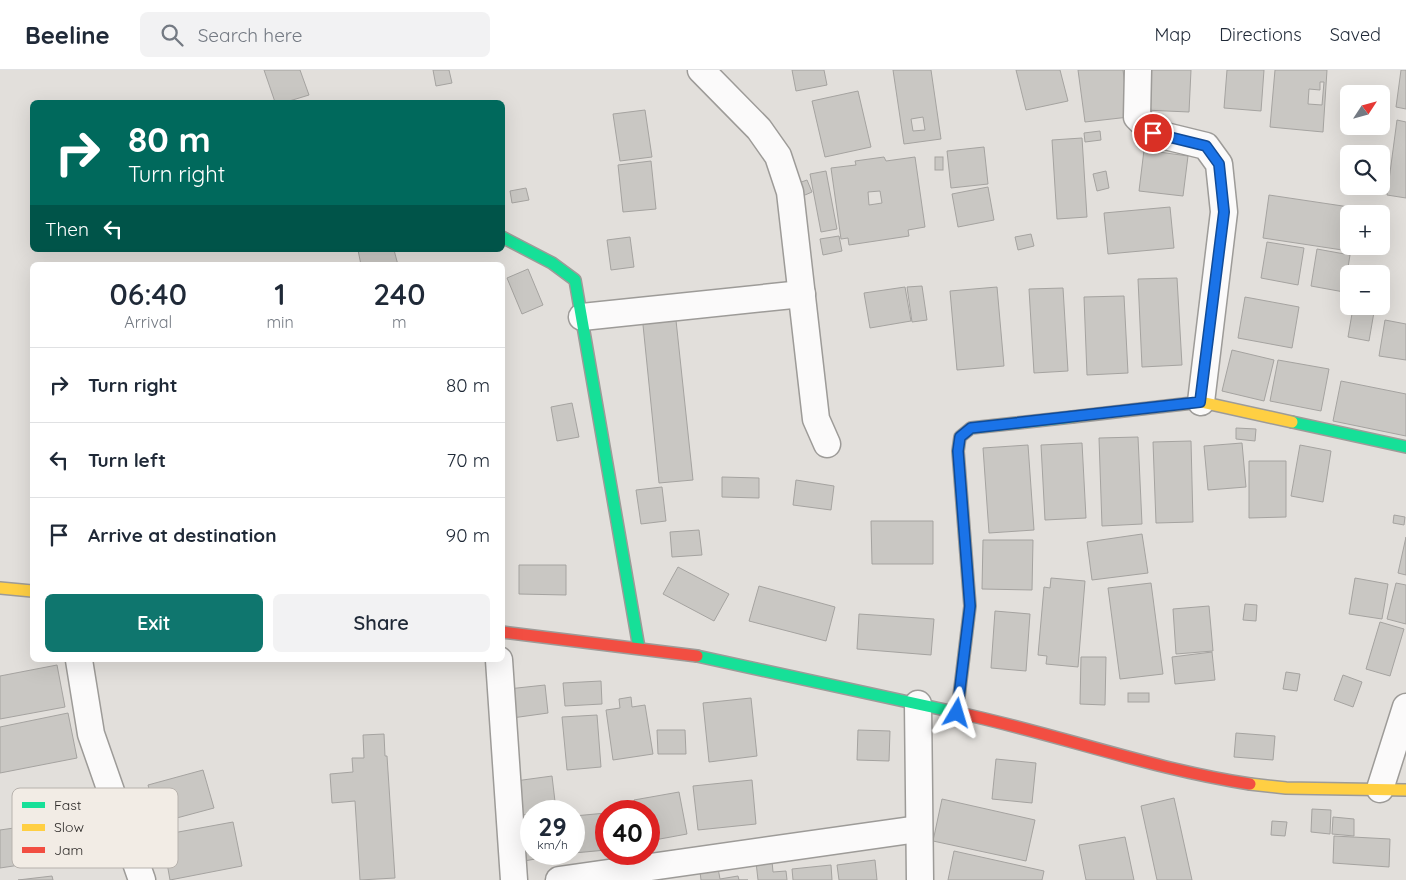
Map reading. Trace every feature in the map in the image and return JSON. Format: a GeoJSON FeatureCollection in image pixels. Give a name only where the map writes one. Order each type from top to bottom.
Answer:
{"type":"FeatureCollection","features":[{"type":"Feature","properties":{"kind":"street"},"geometry":{"type":"LineString","coordinates":[[701,70],[759,130],[778,156],[790,192],[816,419],[827,444]]}},
{"type":"Feature","properties":{"kind":"street"},"geometry":{"type":"LineString","coordinates":[[1138,70],[1137,117],[1153,133],[1206,146],[1219,164],[1224,212],[1200,402]]}},
{"type":"Feature","properties":{"kind":"street"},"geometry":{"type":"LineString","coordinates":[[505,240],[552,263],[575,280],[639,648]]}},
{"type":"Feature","properties":{"kind":"street"},"geometry":{"type":"LineString","coordinates":[[582,317],[802,294]]}},
{"type":"Feature","properties":{"kind":"street"},"geometry":{"type":"LineString","coordinates":[[957,713],[970,606],[958,451],[960,437],[971,428],[1200,402],[1406,447]]}},
{"type":"Feature","properties":{"kind":"street"},"geometry":{"type":"LineString","coordinates":[[0,588],[30,591]]}},
{"type":"Feature","properties":{"kind":"street"},"geometry":{"type":"LineString","coordinates":[[505,632],[694,655],[1000,722],[1189,774],[1286,788],[1406,790]]}},
{"type":"Feature","properties":{"kind":"street"},"geometry":{"type":"LineString","coordinates":[[79,662],[91,734],[110,788]]}},
{"type":"Feature","properties":{"kind":"street"},"geometry":{"type":"LineString","coordinates":[[499,662],[514,880]]}},
{"type":"Feature","properties":{"kind":"street"},"geometry":{"type":"LineString","coordinates":[[918,704],[920,880]]}},
{"type":"Feature","properties":{"kind":"street"},"geometry":{"type":"LineString","coordinates":[[1380,789],[1406,707]]}},
{"type":"Feature","properties":{"kind":"street"},"geometry":{"type":"LineString","coordinates":[[559,880],[918,829]]}},
{"type":"Feature","properties":{"kind":"street"},"geometry":{"type":"LineString","coordinates":[[138,868],[142,880]]}},
{"type":"Feature","properties":{"kind":"building"},"geometry":{"type":"Polygon","coordinates":[[[264,70],[300,70],[309,95],[293,100],[274,100],[264,70]]]}},
{"type":"Feature","properties":{"kind":"building"},"geometry":{"type":"Polygon","coordinates":[[[433,70],[449,70],[452,83],[436,86],[433,70]]]}},
{"type":"Feature","properties":{"kind":"building"},"geometry":{"type":"Polygon","coordinates":[[[792,70],[824,70],[827,85],[796,91],[792,70]]]}},
{"type":"Feature","properties":{"kind":"building"},"geometry":{"type":"Polygon","coordinates":[[[893,70],[931,70],[941,139],[904,144],[893,70]],[[923,117],[911,119],[913,131],[925,130],[923,117]]]}},
{"type":"Feature","properties":{"kind":"building"},"geometry":{"type":"Polygon","coordinates":[[[1016,70],[1060,70],[1068,101],[1026,110],[1016,70]]]}},
{"type":"Feature","properties":{"kind":"building"},"geometry":{"type":"Polygon","coordinates":[[[1078,70],[1123,70],[1129,117],[1085,122],[1078,70]]]}},
{"type":"Feature","properties":{"kind":"building"},"geometry":{"type":"Polygon","coordinates":[[[1145,70],[1191,70],[1189,112],[1144,110],[1145,70]]]}},
{"type":"Feature","properties":{"kind":"building"},"geometry":{"type":"Polygon","coordinates":[[[1227,70],[1264,70],[1261,111],[1224,108],[1227,70]]]}},
{"type":"Feature","properties":{"kind":"building"},"geometry":{"type":"Polygon","coordinates":[[[1275,70],[1327,70],[1323,132],[1270,127],[1275,70]],[[1320,82],[1320,90],[1309,89],[1308,104],[1322,105],[1324,82],[1320,82]]]}},
{"type":"Feature","properties":{"kind":"building"},"geometry":{"type":"Polygon","coordinates":[[[1401,70],[1406,70],[1406,109],[1396,107],[1401,70]]]}},
{"type":"Feature","properties":{"kind":"building"},"geometry":{"type":"Polygon","coordinates":[[[858,91],[871,147],[825,157],[812,101],[858,91]]]}},
{"type":"Feature","properties":{"kind":"building"},"geometry":{"type":"Polygon","coordinates":[[[645,110],[652,157],[620,161],[613,114],[645,110]]]}},
{"type":"Feature","properties":{"kind":"building"},"geometry":{"type":"Polygon","coordinates":[[[1397,120],[1406,122],[1406,198],[1387,195],[1390,195],[1390,172],[1397,120]]]}},
{"type":"Feature","properties":{"kind":"building"},"geometry":{"type":"Polygon","coordinates":[[[1100,131],[1101,140],[1085,142],[1084,133],[1100,131]]]}},
{"type":"Feature","properties":{"kind":"building"},"geometry":{"type":"Polygon","coordinates":[[[1082,138],[1087,217],[1057,219],[1052,140],[1082,138]]]}},
{"type":"Feature","properties":{"kind":"building"},"geometry":{"type":"Polygon","coordinates":[[[984,147],[988,184],[951,188],[947,151],[984,147]]]}},
{"type":"Feature","properties":{"kind":"building"},"geometry":{"type":"Polygon","coordinates":[[[1144,150],[1188,156],[1183,196],[1139,191],[1144,150]]]}},
{"type":"Feature","properties":{"kind":"building"},"geometry":{"type":"Polygon","coordinates":[[[884,157],[886,161],[915,157],[925,227],[908,230],[909,236],[849,245],[848,238],[841,239],[831,168],[856,165],[855,161],[884,157]],[[880,191],[868,192],[869,205],[882,203],[880,191]]]}},
{"type":"Feature","properties":{"kind":"building"},"geometry":{"type":"Polygon","coordinates":[[[935,157],[943,157],[943,170],[935,170],[935,157]]]}},
{"type":"Feature","properties":{"kind":"building"},"geometry":{"type":"Polygon","coordinates":[[[651,161],[656,209],[623,212],[618,165],[651,161]]]}},
{"type":"Feature","properties":{"kind":"building"},"geometry":{"type":"Polygon","coordinates":[[[826,171],[837,229],[821,232],[810,174],[826,171]]]}},
{"type":"Feature","properties":{"kind":"building"},"geometry":{"type":"Polygon","coordinates":[[[1106,171],[1109,188],[1097,191],[1093,174],[1106,171]]]}},
{"type":"Feature","properties":{"kind":"building"},"geometry":{"type":"Polygon","coordinates":[[[807,180],[812,192],[798,198],[793,185],[807,180]]]}},
{"type":"Feature","properties":{"kind":"building"},"geometry":{"type":"Polygon","coordinates":[[[988,187],[994,220],[958,227],[952,194],[988,187]]]}},
{"type":"Feature","properties":{"kind":"building"},"geometry":{"type":"Polygon","coordinates":[[[526,188],[529,200],[512,203],[510,191],[526,188]]]}},
{"type":"Feature","properties":{"kind":"building"},"geometry":{"type":"Polygon","coordinates":[[[1269,195],[1340,206],[1340,250],[1263,238],[1269,195]]]}},
{"type":"Feature","properties":{"kind":"building"},"geometry":{"type":"Polygon","coordinates":[[[1170,207],[1174,248],[1108,254],[1104,213],[1170,207]]]}},
{"type":"Feature","properties":{"kind":"building"},"geometry":{"type":"Polygon","coordinates":[[[1031,234],[1034,246],[1018,250],[1015,237],[1031,234]]]}},
{"type":"Feature","properties":{"kind":"building"},"geometry":{"type":"Polygon","coordinates":[[[839,236],[842,251],[823,255],[820,239],[839,236]]]}},
{"type":"Feature","properties":{"kind":"building"},"geometry":{"type":"Polygon","coordinates":[[[630,237],[634,267],[611,270],[607,240],[630,237]]]}},
{"type":"Feature","properties":{"kind":"building"},"geometry":{"type":"Polygon","coordinates":[[[1267,242],[1304,248],[1298,285],[1261,278],[1267,242]]]}},
{"type":"Feature","properties":{"kind":"building"},"geometry":{"type":"Polygon","coordinates":[[[1317,249],[1340,253],[1340,255],[1350,255],[1348,265],[1340,265],[1340,291],[1311,286],[1317,249]]]}},
{"type":"Feature","properties":{"kind":"building"},"geometry":{"type":"Polygon","coordinates":[[[358,252],[395,252],[397,262],[360,262],[358,252]]]}},
{"type":"Feature","properties":{"kind":"building"},"geometry":{"type":"Polygon","coordinates":[[[528,269],[543,305],[522,314],[507,278],[528,269]]]}},
{"type":"Feature","properties":{"kind":"building"},"geometry":{"type":"Polygon","coordinates":[[[1177,278],[1182,365],[1142,367],[1138,279],[1177,278]]]}},
{"type":"Feature","properties":{"kind":"building"},"geometry":{"type":"Polygon","coordinates":[[[922,286],[927,320],[912,322],[907,287],[922,286]]]}},
{"type":"Feature","properties":{"kind":"building"},"geometry":{"type":"Polygon","coordinates":[[[905,287],[911,321],[870,328],[864,293],[905,287]]]}},
{"type":"Feature","properties":{"kind":"building"},"geometry":{"type":"Polygon","coordinates":[[[997,287],[1004,366],[957,370],[950,291],[997,287]]]}},
{"type":"Feature","properties":{"kind":"building"},"geometry":{"type":"Polygon","coordinates":[[[1063,288],[1068,371],[1034,373],[1029,289],[1063,288]]]}},
{"type":"Feature","properties":{"kind":"building"},"geometry":{"type":"Polygon","coordinates":[[[1124,296],[1128,373],[1087,375],[1084,297],[1124,296]]]}},
{"type":"Feature","properties":{"kind":"building"},"geometry":{"type":"Polygon","coordinates":[[[1245,297],[1299,307],[1292,348],[1238,338],[1245,297]]]}},
{"type":"Feature","properties":{"kind":"building"},"geometry":{"type":"Polygon","coordinates":[[[675,311],[693,480],[659,483],[642,315],[675,311]]]}},
{"type":"Feature","properties":{"kind":"building"},"geometry":{"type":"Polygon","coordinates":[[[1352,315],[1373,315],[1369,341],[1348,337],[1352,315]]]}},
{"type":"Feature","properties":{"kind":"building"},"geometry":{"type":"Polygon","coordinates":[[[1385,320],[1406,324],[1406,360],[1379,356],[1385,320]]]}},
{"type":"Feature","properties":{"kind":"building"},"geometry":{"type":"Polygon","coordinates":[[[1232,350],[1274,360],[1264,401],[1222,391],[1232,350]]]}},
{"type":"Feature","properties":{"kind":"building"},"geometry":{"type":"Polygon","coordinates":[[[1278,360],[1329,369],[1321,411],[1270,401],[1278,360]]]}},
{"type":"Feature","properties":{"kind":"building"},"geometry":{"type":"Polygon","coordinates":[[[1341,381],[1406,394],[1406,436],[1333,421],[1341,381]]]}},
{"type":"Feature","properties":{"kind":"building"},"geometry":{"type":"Polygon","coordinates":[[[572,403],[579,437],[557,441],[551,407],[572,403]]]}},
{"type":"Feature","properties":{"kind":"building"},"geometry":{"type":"Polygon","coordinates":[[[1236,428],[1256,429],[1255,441],[1236,439],[1236,428]]]}},
{"type":"Feature","properties":{"kind":"building"},"geometry":{"type":"Polygon","coordinates":[[[1138,437],[1142,524],[1102,526],[1099,438],[1138,437]]]}},
{"type":"Feature","properties":{"kind":"building"},"geometry":{"type":"Polygon","coordinates":[[[1191,441],[1193,522],[1156,523],[1153,442],[1191,441]]]}},
{"type":"Feature","properties":{"kind":"building"},"geometry":{"type":"Polygon","coordinates":[[[1082,443],[1086,518],[1045,520],[1041,445],[1082,443]]]}},
{"type":"Feature","properties":{"kind":"building"},"geometry":{"type":"Polygon","coordinates":[[[1242,443],[1246,487],[1208,490],[1204,446],[1242,443]]]}},
{"type":"Feature","properties":{"kind":"building"},"geometry":{"type":"Polygon","coordinates":[[[1028,445],[1034,530],[989,533],[983,448],[1028,445]]]}},
{"type":"Feature","properties":{"kind":"building"},"geometry":{"type":"Polygon","coordinates":[[[1300,445],[1331,451],[1323,502],[1291,496],[1300,445]]]}},
{"type":"Feature","properties":{"kind":"building"},"geometry":{"type":"Polygon","coordinates":[[[1249,461],[1286,461],[1286,517],[1249,518],[1249,461]]]}},
{"type":"Feature","properties":{"kind":"building"},"geometry":{"type":"Polygon","coordinates":[[[722,477],[759,478],[759,498],[722,497],[722,477]]]}},
{"type":"Feature","properties":{"kind":"building"},"geometry":{"type":"Polygon","coordinates":[[[796,480],[834,486],[831,510],[793,505],[796,480]]]}},
{"type":"Feature","properties":{"kind":"building"},"geometry":{"type":"Polygon","coordinates":[[[662,487],[666,521],[641,524],[636,490],[662,487]]]}},
{"type":"Feature","properties":{"kind":"building"},"geometry":{"type":"Polygon","coordinates":[[[1394,515],[1405,517],[1404,525],[1393,523],[1394,515]]]}},
{"type":"Feature","properties":{"kind":"building"},"geometry":{"type":"Polygon","coordinates":[[[871,521],[933,521],[933,564],[872,564],[871,521]]]}},
{"type":"Feature","properties":{"kind":"building"},"geometry":{"type":"Polygon","coordinates":[[[699,530],[702,555],[672,557],[670,532],[699,530]]]}},
{"type":"Feature","properties":{"kind":"building"},"geometry":{"type":"Polygon","coordinates":[[[1142,534],[1148,573],[1092,580],[1087,542],[1142,534]]]}},
{"type":"Feature","properties":{"kind":"building"},"geometry":{"type":"Polygon","coordinates":[[[1406,537],[1406,575],[1398,573],[1406,537]]]}},
{"type":"Feature","properties":{"kind":"building"},"geometry":{"type":"Polygon","coordinates":[[[983,540],[1033,540],[1032,590],[982,589],[983,540]]]}},
{"type":"Feature","properties":{"kind":"building"},"geometry":{"type":"Polygon","coordinates":[[[519,565],[566,565],[566,595],[519,594],[519,565]]]}},
{"type":"Feature","properties":{"kind":"building"},"geometry":{"type":"Polygon","coordinates":[[[678,567],[729,594],[714,621],[663,594],[678,567]]]}},
{"type":"Feature","properties":{"kind":"building"},"geometry":{"type":"Polygon","coordinates":[[[1051,578],[1085,581],[1078,667],[1046,664],[1047,656],[1038,655],[1044,587],[1050,588],[1051,578]]]}},
{"type":"Feature","properties":{"kind":"building"},"geometry":{"type":"Polygon","coordinates":[[[1355,578],[1388,584],[1382,619],[1349,614],[1355,578]]]}},
{"type":"Feature","properties":{"kind":"building"},"geometry":{"type":"Polygon","coordinates":[[[1151,583],[1163,674],[1120,679],[1108,588],[1151,583]]]}},
{"type":"Feature","properties":{"kind":"building"},"geometry":{"type":"Polygon","coordinates":[[[1396,583],[1406,585],[1406,624],[1387,619],[1396,583]]]}},
{"type":"Feature","properties":{"kind":"building"},"geometry":{"type":"Polygon","coordinates":[[[759,586],[835,607],[826,641],[749,621],[759,586]]]}},
{"type":"Feature","properties":{"kind":"building"},"geometry":{"type":"Polygon","coordinates":[[[1245,604],[1257,605],[1256,621],[1243,620],[1245,604]]]}},
{"type":"Feature","properties":{"kind":"building"},"geometry":{"type":"Polygon","coordinates":[[[1209,606],[1213,651],[1176,654],[1173,609],[1209,606]]]}},
{"type":"Feature","properties":{"kind":"building"},"geometry":{"type":"Polygon","coordinates":[[[995,611],[1030,614],[1026,671],[991,668],[995,611]]]}},
{"type":"Feature","properties":{"kind":"building"},"geometry":{"type":"Polygon","coordinates":[[[859,614],[934,619],[931,655],[857,649],[859,614]]]}},
{"type":"Feature","properties":{"kind":"building"},"geometry":{"type":"Polygon","coordinates":[[[1380,622],[1404,629],[1390,676],[1366,669],[1380,622]]]}},
{"type":"Feature","properties":{"kind":"building"},"geometry":{"type":"Polygon","coordinates":[[[1212,652],[1215,680],[1175,684],[1172,657],[1212,652]]]}},
{"type":"Feature","properties":{"kind":"building"},"geometry":{"type":"Polygon","coordinates":[[[1081,657],[1106,657],[1105,705],[1080,704],[1081,657]]]}},
{"type":"Feature","properties":{"kind":"building"},"geometry":{"type":"Polygon","coordinates":[[[57,665],[65,707],[0,719],[0,676],[57,665]]]}},
{"type":"Feature","properties":{"kind":"building"},"geometry":{"type":"Polygon","coordinates":[[[1286,672],[1300,674],[1297,691],[1283,689],[1286,672]]]}},
{"type":"Feature","properties":{"kind":"building"},"geometry":{"type":"Polygon","coordinates":[[[1343,675],[1362,682],[1353,707],[1334,700],[1343,675]]]}},
{"type":"Feature","properties":{"kind":"building"},"geometry":{"type":"Polygon","coordinates":[[[601,681],[602,704],[565,706],[563,683],[601,681]]]}},
{"type":"Feature","properties":{"kind":"building"},"geometry":{"type":"Polygon","coordinates":[[[545,685],[548,713],[512,718],[508,689],[545,685]]]}},
{"type":"Feature","properties":{"kind":"building"},"geometry":{"type":"Polygon","coordinates":[[[1128,693],[1149,693],[1149,702],[1128,702],[1128,693]]]}},
{"type":"Feature","properties":{"kind":"building"},"geometry":{"type":"Polygon","coordinates":[[[631,697],[632,707],[645,705],[653,754],[613,760],[606,710],[620,708],[619,699],[631,697]]]}},
{"type":"Feature","properties":{"kind":"building"},"geometry":{"type":"Polygon","coordinates":[[[751,698],[757,756],[709,762],[703,703],[751,698]]]}},
{"type":"Feature","properties":{"kind":"building"},"geometry":{"type":"Polygon","coordinates":[[[68,713],[77,758],[0,773],[0,727],[68,713]]]}},
{"type":"Feature","properties":{"kind":"building"},"geometry":{"type":"Polygon","coordinates":[[[597,715],[601,767],[567,770],[562,717],[597,715]]]}},
{"type":"Feature","properties":{"kind":"building"},"geometry":{"type":"Polygon","coordinates":[[[657,730],[685,730],[686,754],[658,754],[657,730]]]}},
{"type":"Feature","properties":{"kind":"building"},"geometry":{"type":"Polygon","coordinates":[[[858,730],[890,731],[889,761],[857,760],[858,730]]]}},
{"type":"Feature","properties":{"kind":"building"},"geometry":{"type":"Polygon","coordinates":[[[1236,733],[1275,736],[1273,760],[1234,757],[1236,733]]]}},
{"type":"Feature","properties":{"kind":"building"},"geometry":{"type":"Polygon","coordinates":[[[384,734],[395,878],[360,880],[355,801],[332,803],[330,774],[353,772],[352,758],[364,758],[363,735],[384,734]]]}},
{"type":"Feature","properties":{"kind":"building"},"geometry":{"type":"Polygon","coordinates":[[[996,759],[1036,763],[1032,803],[992,799],[996,759]]]}},
{"type":"Feature","properties":{"kind":"building"},"geometry":{"type":"Polygon","coordinates":[[[203,770],[214,808],[178,818],[178,788],[149,788],[148,785],[203,770]]]}},
{"type":"Feature","properties":{"kind":"building"},"geometry":{"type":"Polygon","coordinates":[[[552,776],[555,800],[520,800],[520,815],[513,816],[508,782],[552,776]]]}},
{"type":"Feature","properties":{"kind":"building"},"geometry":{"type":"Polygon","coordinates":[[[752,780],[756,824],[698,830],[693,786],[752,780]]]}},
{"type":"Feature","properties":{"kind":"building"},"geometry":{"type":"Polygon","coordinates":[[[679,792],[687,834],[660,839],[660,800],[634,800],[679,792]]]}},
{"type":"Feature","properties":{"kind":"building"},"geometry":{"type":"Polygon","coordinates":[[[1174,798],[1192,880],[1157,880],[1141,806],[1174,798]]]}},
{"type":"Feature","properties":{"kind":"building"},"geometry":{"type":"Polygon","coordinates":[[[942,799],[1035,820],[1026,861],[933,841],[942,799]]]}},
{"type":"Feature","properties":{"kind":"building"},"geometry":{"type":"Polygon","coordinates":[[[1312,809],[1331,810],[1330,834],[1311,832],[1312,809]]]}},
{"type":"Feature","properties":{"kind":"building"},"geometry":{"type":"Polygon","coordinates":[[[595,814],[595,851],[585,852],[585,815],[595,814]]]}},
{"type":"Feature","properties":{"kind":"building"},"geometry":{"type":"Polygon","coordinates":[[[1333,817],[1354,819],[1354,836],[1332,834],[1333,817]]]}},
{"type":"Feature","properties":{"kind":"building"},"geometry":{"type":"Polygon","coordinates":[[[1272,821],[1287,822],[1285,836],[1271,835],[1272,821]]]}},
{"type":"Feature","properties":{"kind":"building"},"geometry":{"type":"Polygon","coordinates":[[[233,822],[242,866],[170,880],[168,868],[178,868],[178,832],[233,822]]]}},
{"type":"Feature","properties":{"kind":"building"},"geometry":{"type":"Polygon","coordinates":[[[520,826],[520,862],[518,862],[512,827],[520,826]]]}},
{"type":"Feature","properties":{"kind":"building"},"geometry":{"type":"Polygon","coordinates":[[[12,828],[12,866],[0,868],[0,830],[12,828]]]}},
{"type":"Feature","properties":{"kind":"building"},"geometry":{"type":"Polygon","coordinates":[[[1334,836],[1390,839],[1389,867],[1333,863],[1334,836]]]}},
{"type":"Feature","properties":{"kind":"building"},"geometry":{"type":"Polygon","coordinates":[[[1125,837],[1134,880],[1086,880],[1079,845],[1125,837]]]}},
{"type":"Feature","properties":{"kind":"building"},"geometry":{"type":"Polygon","coordinates":[[[954,851],[1044,871],[1042,880],[948,880],[954,851]]]}},
{"type":"Feature","properties":{"kind":"building"},"geometry":{"type":"Polygon","coordinates":[[[875,860],[877,880],[839,880],[837,865],[875,860]]]}},
{"type":"Feature","properties":{"kind":"building"},"geometry":{"type":"Polygon","coordinates":[[[772,861],[773,872],[786,871],[787,880],[758,880],[756,862],[772,861]]]}},
{"type":"Feature","properties":{"kind":"building"},"geometry":{"type":"Polygon","coordinates":[[[831,865],[832,880],[793,880],[792,869],[831,865]]]}},
{"type":"Feature","properties":{"kind":"building"},"geometry":{"type":"Polygon","coordinates":[[[718,868],[720,879],[738,876],[739,880],[701,880],[700,872],[718,868]]]}},
{"type":"Feature","properties":{"kind":"building"},"geometry":{"type":"Polygon","coordinates":[[[52,876],[53,880],[18,880],[52,876]]]}},
{"type":"Feature","properties":{"kind":"traffic: fast"},"geometry":{"type":"LineString","coordinates":[[505,239],[552,263],[575,280],[639,648]]}},
{"type":"Feature","properties":{"kind":"traffic: fast"},"geometry":{"type":"LineString","coordinates":[[957,713],[970,606],[958,451],[960,437],[971,428],[1072,417]]}},
{"type":"Feature","properties":{"kind":"traffic: fast"},"geometry":{"type":"LineString","coordinates":[[1292,422],[1406,447]]}},
{"type":"Feature","properties":{"kind":"traffic: fast"},"geometry":{"type":"LineString","coordinates":[[697,656],[959,713]]}},
{"type":"Feature","properties":{"kind":"traffic: slow"},"geometry":{"type":"LineString","coordinates":[[1072,417],[1201,402],[1292,422]]}},
{"type":"Feature","properties":{"kind":"traffic: slow"},"geometry":{"type":"LineString","coordinates":[[0,588],[30,591]]}},
{"type":"Feature","properties":{"kind":"traffic: slow"},"geometry":{"type":"LineString","coordinates":[[1250,784],[1286,788],[1406,790]]}},
{"type":"Feature","properties":{"kind":"traffic: jam"},"geometry":{"type":"LineString","coordinates":[[505,632],[697,656]]}},
{"type":"Feature","properties":{"kind":"traffic: jam"},"geometry":{"type":"LineString","coordinates":[[959,713],[996,721],[1177,770],[1250,784]]}},
{"type":"Feature","properties":{"kind":"route"},"geometry":{"type":"LineString","coordinates":[[957,713],[970,606],[958,451],[960,437],[971,428],[1200,402],[1224,212],[1219,164],[1206,146],[1153,133]]}}]}
